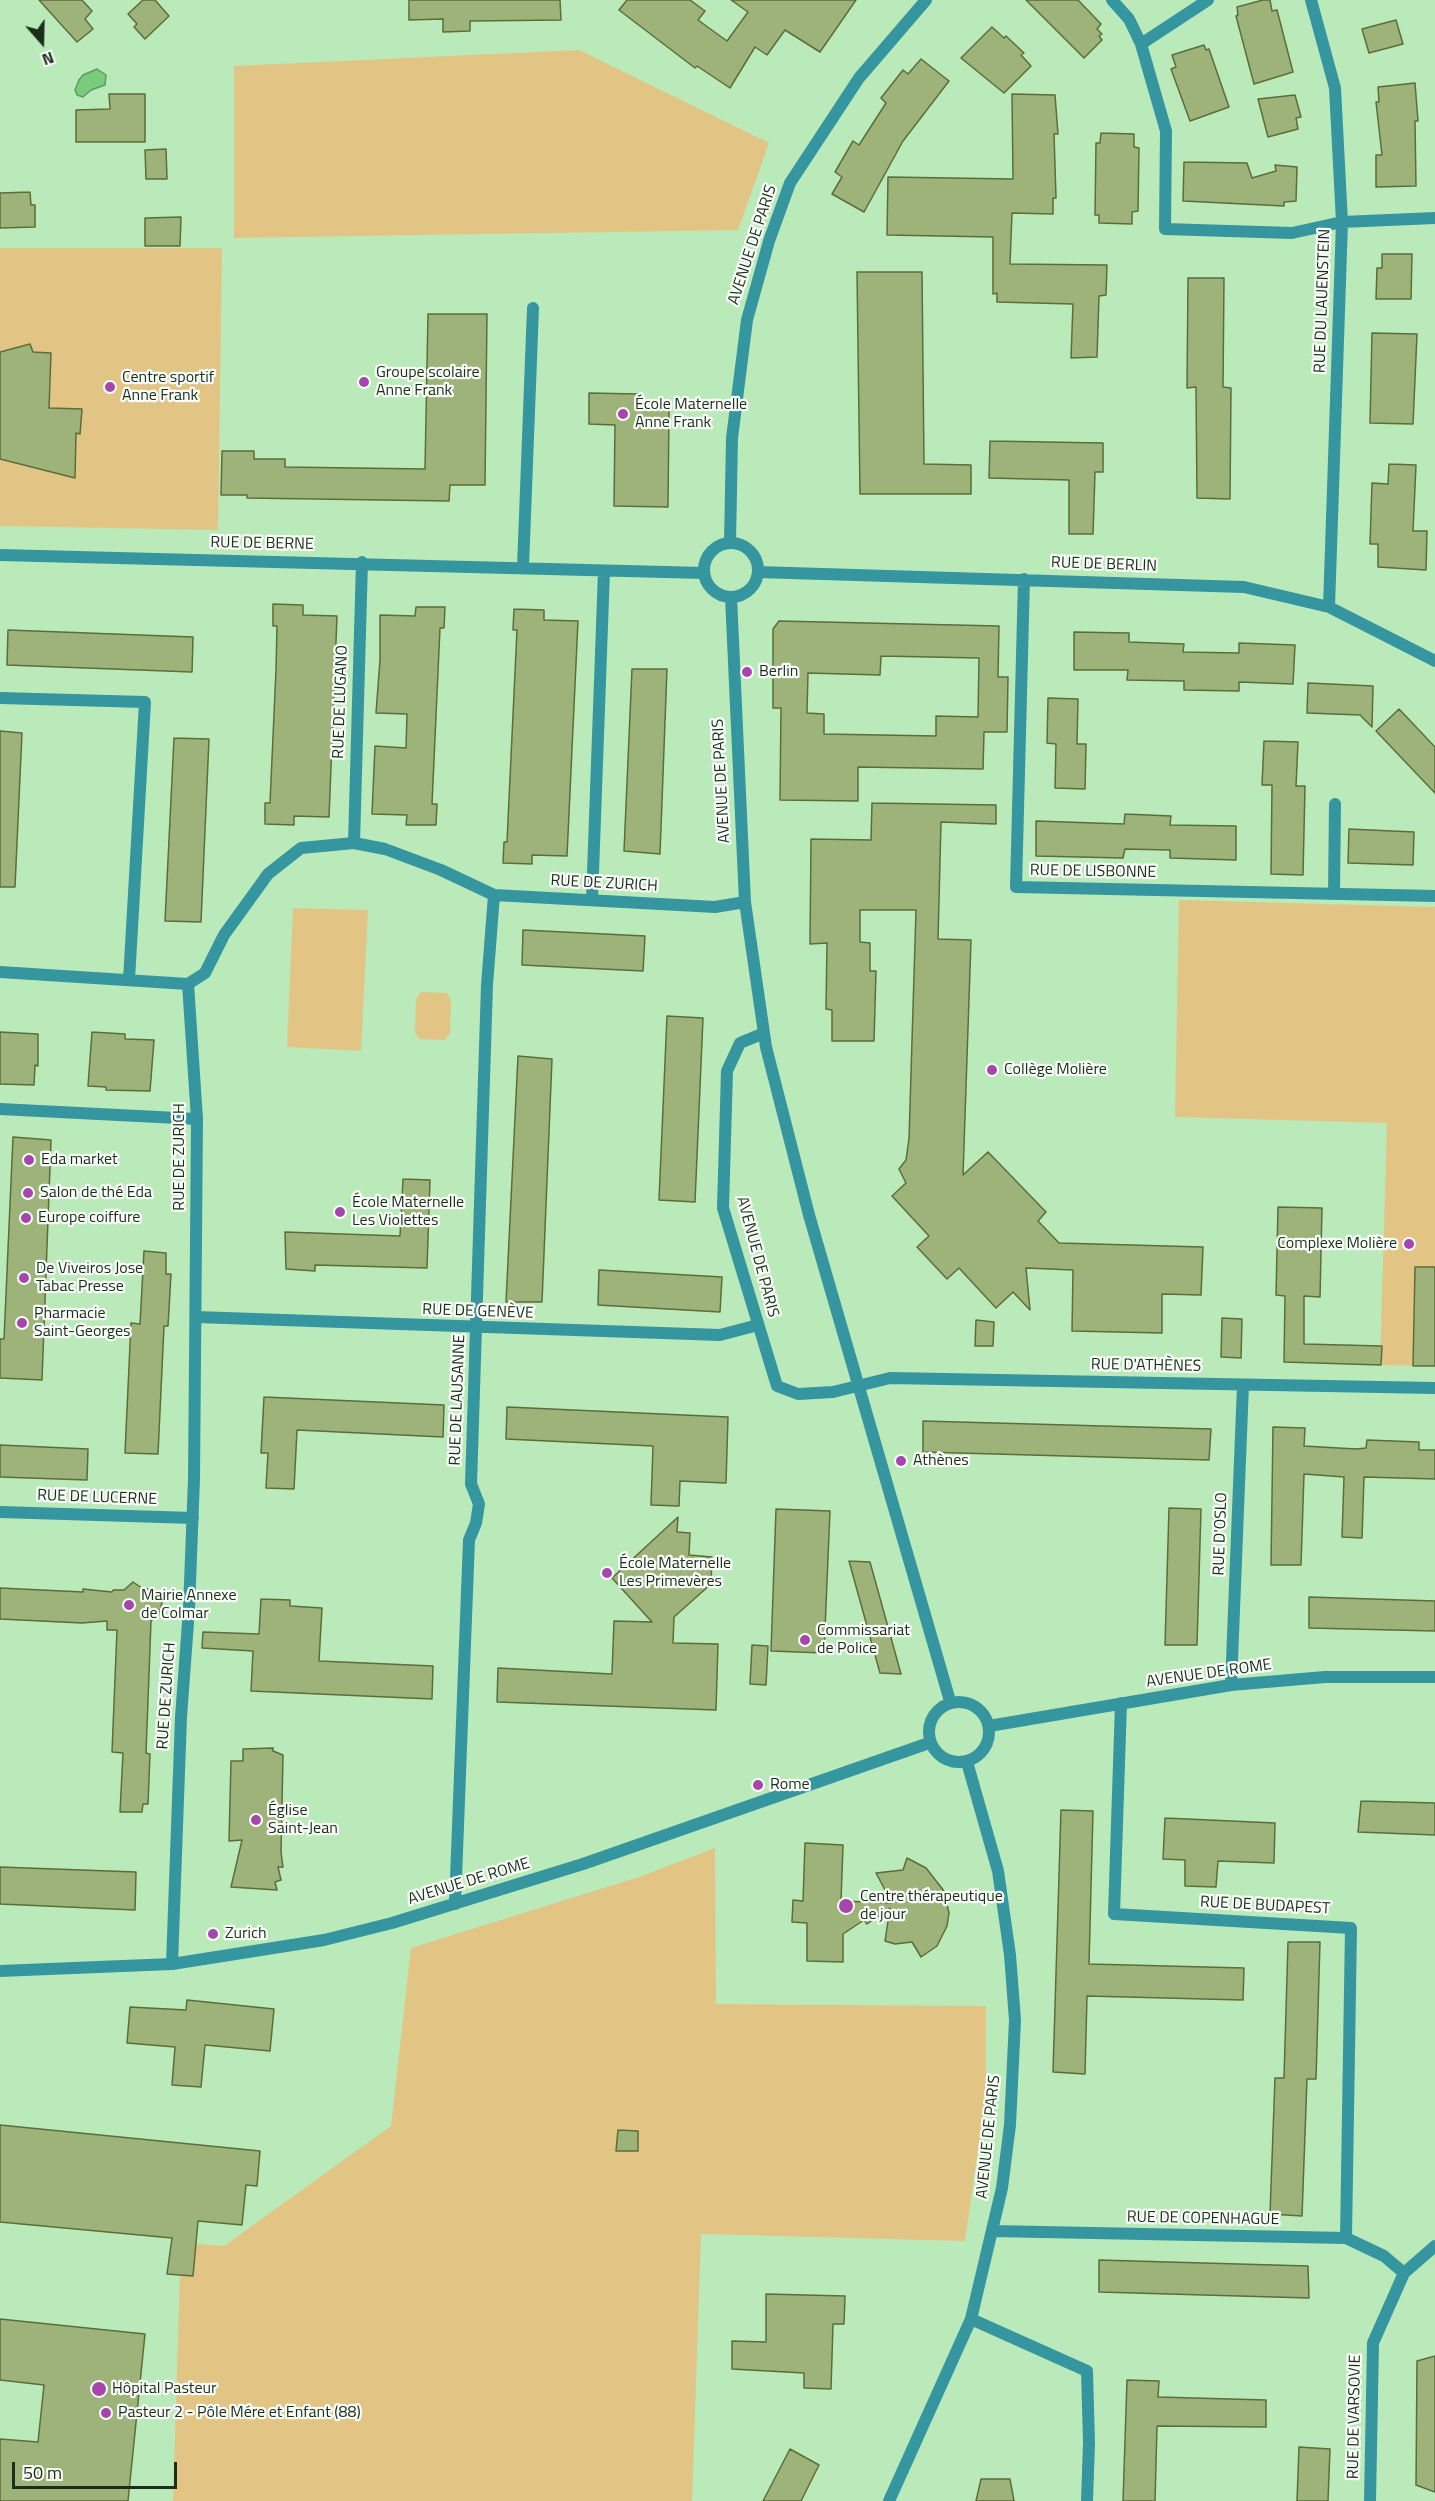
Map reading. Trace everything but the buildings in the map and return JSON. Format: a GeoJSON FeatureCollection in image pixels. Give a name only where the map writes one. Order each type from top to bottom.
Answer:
{"type":"FeatureCollection","features":[{"type":"Feature","properties":{"kind":"street","name":"AVENUE DE PARIS"},"geometry":{"type":"LineString","coordinates":[[730,543],[732,438],[747,320],[769,241],[790,183],[860,78],[926,0]]}},
{"type":"Feature","properties":{"kind":"street"},"geometry":{"type":"LineString","coordinates":[[1112,0],[1129,19],[1141,44],[1166,131],[1166,229],[1292,233],[1342,222],[1435,218]]}},
{"type":"Feature","properties":{"kind":"street"},"geometry":{"type":"LineString","coordinates":[[1141,44],[1208,0]]}},
{"type":"Feature","properties":{"kind":"street","name":"RUE DU LAUENSTEIN"},"geometry":{"type":"LineString","coordinates":[[1311,0],[1335,87],[1342,222],[1329,607]]}},
{"type":"Feature","properties":{"kind":"street"},"geometry":{"type":"LineString","coordinates":[[523,567],[533,308]]}},
{"type":"Feature","properties":{"kind":"street"},"geometry":{"type":"LineString","coordinates":[[730,543],[748,550],[755,559],[758,572],[753,586],[744,594],[731,597],[714,592],[708,585],[704,573],[710,554],[716,548],[730,543]]}},
{"type":"Feature","properties":{"kind":"street","name":"RUE DE BERNE"},"geometry":{"type":"LineString","coordinates":[[0,555],[362,562],[704,573]]}},
{"type":"Feature","properties":{"kind":"street","name":"RUE DE LUGANO"},"geometry":{"type":"LineString","coordinates":[[354,843],[362,562]]}},
{"type":"Feature","properties":{"kind":"street"},"geometry":{"type":"LineString","coordinates":[[592,900],[604,571]]}},
{"type":"Feature","properties":{"kind":"street","name":"RUE DE BERLIN"},"geometry":{"type":"LineString","coordinates":[[758,572],[1244,587],[1329,607],[1435,661]]}},
{"type":"Feature","properties":{"kind":"street","name":"RUE DE LISBONNE"},"geometry":{"type":"LineString","coordinates":[[1024,579],[1016,887],[1435,897]]}},
{"type":"Feature","properties":{"kind":"street","name":"AVENUE DE PARIS"},"geometry":{"type":"LineString","coordinates":[[731,597],[738,794],[745,903],[764,1033],[809,1215],[950,1701]]}},
{"type":"Feature","properties":{"kind":"street"},"geometry":{"type":"LineString","coordinates":[[0,698],[145,702],[129,980]]}},
{"type":"Feature","properties":{"kind":"street"},"geometry":{"type":"LineString","coordinates":[[1334,894],[1335,804]]}},
{"type":"Feature","properties":{"kind":"street","name":"RUE DE ZURICH"},"geometry":{"type":"LineString","coordinates":[[172,1964],[181,1717],[189,1609],[196,1317],[197,1119],[188,984],[205,973],[224,935],[268,874],[301,848],[354,843],[385,849],[441,870],[494,895],[715,907],[745,903]]}},
{"type":"Feature","properties":{"kind":"street","name":"RUE DE LAUSANNE"},"geometry":{"type":"LineString","coordinates":[[454,1904],[469,1540],[476,1523],[479,1503],[471,1484],[487,997],[494,895]]}},
{"type":"Feature","properties":{"kind":"street"},"geometry":{"type":"LineString","coordinates":[[0,972],[188,984]]}},
{"type":"Feature","properties":{"kind":"street","name":"AVENUE DE PARIS"},"geometry":{"type":"LineString","coordinates":[[764,1033],[740,1043],[727,1071],[723,1208],[777,1386],[798,1394],[833,1392],[858,1385]]}},
{"type":"Feature","properties":{"kind":"street"},"geometry":{"type":"LineString","coordinates":[[0,1109],[197,1119]]}},
{"type":"Feature","properties":{"kind":"street","name":"RUE DE GENÈVE"},"geometry":{"type":"LineString","coordinates":[[196,1317],[477,1329],[720,1335],[758,1325]]}},
{"type":"Feature","properties":{"kind":"street","name":"RUE D'ATHÈNES"},"geometry":{"type":"LineString","coordinates":[[858,1385],[890,1378],[1435,1388]]}},
{"type":"Feature","properties":{"kind":"street","name":"RUE D'OSLO"},"geometry":{"type":"LineString","coordinates":[[1231,1685],[1243,1384]]}},
{"type":"Feature","properties":{"kind":"street","name":"RUE DE LUCERNE"},"geometry":{"type":"LineString","coordinates":[[0,1512],[192,1518]]}},
{"type":"Feature","properties":{"kind":"street","name":"AVENUE DE ROME"},"geometry":{"type":"LineString","coordinates":[[990,1726],[1231,1685],[1325,1677],[1435,1677]]}},
{"type":"Feature","properties":{"kind":"street"},"geometry":{"type":"LineString","coordinates":[[950,1701],[975,1705],[990,1726],[984,1750],[967,1762],[943,1759],[929,1743],[930,1718],[950,1701]]}},
{"type":"Feature","properties":{"kind":"street","name":"RUE DE BUDAPEST"},"geometry":{"type":"LineString","coordinates":[[1121,1703],[1114,1914],[1351,1928],[1346,2238]]}},
{"type":"Feature","properties":{"kind":"street","name":"AVENUE DE ROME"},"geometry":{"type":"LineString","coordinates":[[0,1971],[172,1964],[324,1940],[454,1904],[583,1864],[929,1743]]}},
{"type":"Feature","properties":{"kind":"street","name":"AVENUE DE PARIS"},"geometry":{"type":"LineString","coordinates":[[889,2501],[971,2319],[1002,2187],[1010,2125],[1015,2020],[1010,1955],[998,1871],[967,1762]]}},
{"type":"Feature","properties":{"kind":"street","name":"RUE DE COPENHAGUE"},"geometry":{"type":"LineString","coordinates":[[992,2231],[1346,2238],[1384,2256],[1404,2273]]}},
{"type":"Feature","properties":{"kind":"street","name":"RUE DE VARSOVIE"},"geometry":{"type":"LineString","coordinates":[[1370,2501],[1373,2343],[1404,2273],[1435,2246]]}},
{"type":"Feature","properties":{"kind":"street"},"geometry":{"type":"LineString","coordinates":[[971,2319],[1087,2371],[1089,2443],[1087,2501]]}},
{"type":"Feature","properties":{"kind":"shaded area"},"geometry":{"type":"Polygon","coordinates":[[[579,50],[769,143],[738,230],[234,238],[234,66],[579,50]]]}},
{"type":"Feature","properties":{"kind":"shaded area"},"geometry":{"type":"Polygon","coordinates":[[[97,69],[106,75],[105,85],[91,90],[83,97],[77,95],[75,90],[79,80],[83,75],[97,69]]]}},
{"type":"Feature","properties":{"kind":"shaded area","name":"Centre sportif Anne Frank"},"geometry":{"type":"Polygon","coordinates":[[[0,248],[222,248],[218,530],[0,526],[0,248]]]}},
{"type":"Feature","properties":{"kind":"shaded area","name":"Complexe Molière"},"geometry":{"type":"Polygon","coordinates":[[[1179,900],[1435,907],[1435,1366],[1380,1365],[1387,1123],[1175,1117],[1179,900]]]}},
{"type":"Feature","properties":{"kind":"shaded area"},"geometry":{"type":"Polygon","coordinates":[[[293,908],[368,910],[361,1051],[287,1047],[293,908]]]}},
{"type":"Feature","properties":{"kind":"shaded area"},"geometry":{"type":"Polygon","coordinates":[[[421,992],[447,993],[451,1000],[450,1033],[445,1040],[419,1039],[415,1032],[416,999],[421,992]]]}},
{"type":"Feature","properties":{"kind":"shaded area"},"geometry":{"type":"Polygon","coordinates":[[[715,1848],[716,2004],[986,2006],[986,2092],[965,2241],[701,2234],[692,2501],[173,2501],[180,2275],[193,2276],[196,2244],[224,2246],[391,2126],[411,1948],[639,1877],[715,1848]]]}},
{"type":"Feature","properties":{"kind":"place","name":"Groupe scolaire Anne Frank"},"geometry":{"type":"Point","coordinates":[364,382]}},
{"type":"Feature","properties":{"kind":"place","name":"Centre sportif Anne Frank"},"geometry":{"type":"Point","coordinates":[110,387]}},
{"type":"Feature","properties":{"kind":"place","name":"École Maternelle Anne Frank"},"geometry":{"type":"Point","coordinates":[623,414]}},
{"type":"Feature","properties":{"kind":"place","name":"Berlin"},"geometry":{"type":"Point","coordinates":[747,672]}},
{"type":"Feature","properties":{"kind":"place","name":"Collège Molière"},"geometry":{"type":"Point","coordinates":[992,1070]}},
{"type":"Feature","properties":{"kind":"place","name":"Eda market"},"geometry":{"type":"Point","coordinates":[29,1160]}},
{"type":"Feature","properties":{"kind":"place","name":"Salon de thé Eda"},"geometry":{"type":"Point","coordinates":[28,1193]}},
{"type":"Feature","properties":{"kind":"place","name":"École Maternelle Les Violettes"},"geometry":{"type":"Point","coordinates":[340,1212]}},
{"type":"Feature","properties":{"kind":"place","name":"Europe coiffure"},"geometry":{"type":"Point","coordinates":[26,1218]}},
{"type":"Feature","properties":{"kind":"place","name":"Complexe Molière"},"geometry":{"type":"Point","coordinates":[1409,1244]}},
{"type":"Feature","properties":{"kind":"place","name":"De Viveiros Jose Tabac Presse"},"geometry":{"type":"Point","coordinates":[24,1278]}},
{"type":"Feature","properties":{"kind":"place","name":"Pharmacie Saint-Georges"},"geometry":{"type":"Point","coordinates":[22,1323]}},
{"type":"Feature","properties":{"kind":"place","name":"Athènes"},"geometry":{"type":"Point","coordinates":[901,1461]}},
{"type":"Feature","properties":{"kind":"place","name":"École Maternelle Les Primevères"},"geometry":{"type":"Point","coordinates":[607,1573]}},
{"type":"Feature","properties":{"kind":"place","name":"Mairie Annexe de Colmar"},"geometry":{"type":"Point","coordinates":[129,1605]}},
{"type":"Feature","properties":{"kind":"place","name":"Commissariat de Police"},"geometry":{"type":"Point","coordinates":[805,1640]}},
{"type":"Feature","properties":{"kind":"place","name":"Rome"},"geometry":{"type":"Point","coordinates":[758,1785]}},
{"type":"Feature","properties":{"kind":"place","name":"Église Saint-Jean"},"geometry":{"type":"Point","coordinates":[256,1820]}},
{"type":"Feature","properties":{"kind":"place","name":"Centre thérapeutique de jour"},"geometry":{"type":"Point","coordinates":[846,1906]}},
{"type":"Feature","properties":{"kind":"place","name":"Zurich"},"geometry":{"type":"Point","coordinates":[213,1934]}},
{"type":"Feature","properties":{"kind":"place","name":"Hôpital Pasteur"},"geometry":{"type":"Point","coordinates":[99,2389]}},
{"type":"Feature","properties":{"kind":"place","name":"Pasteur 2 - Pôle Mére et Enfant (88)"},"geometry":{"type":"Point","coordinates":[106,2413]}}]}
